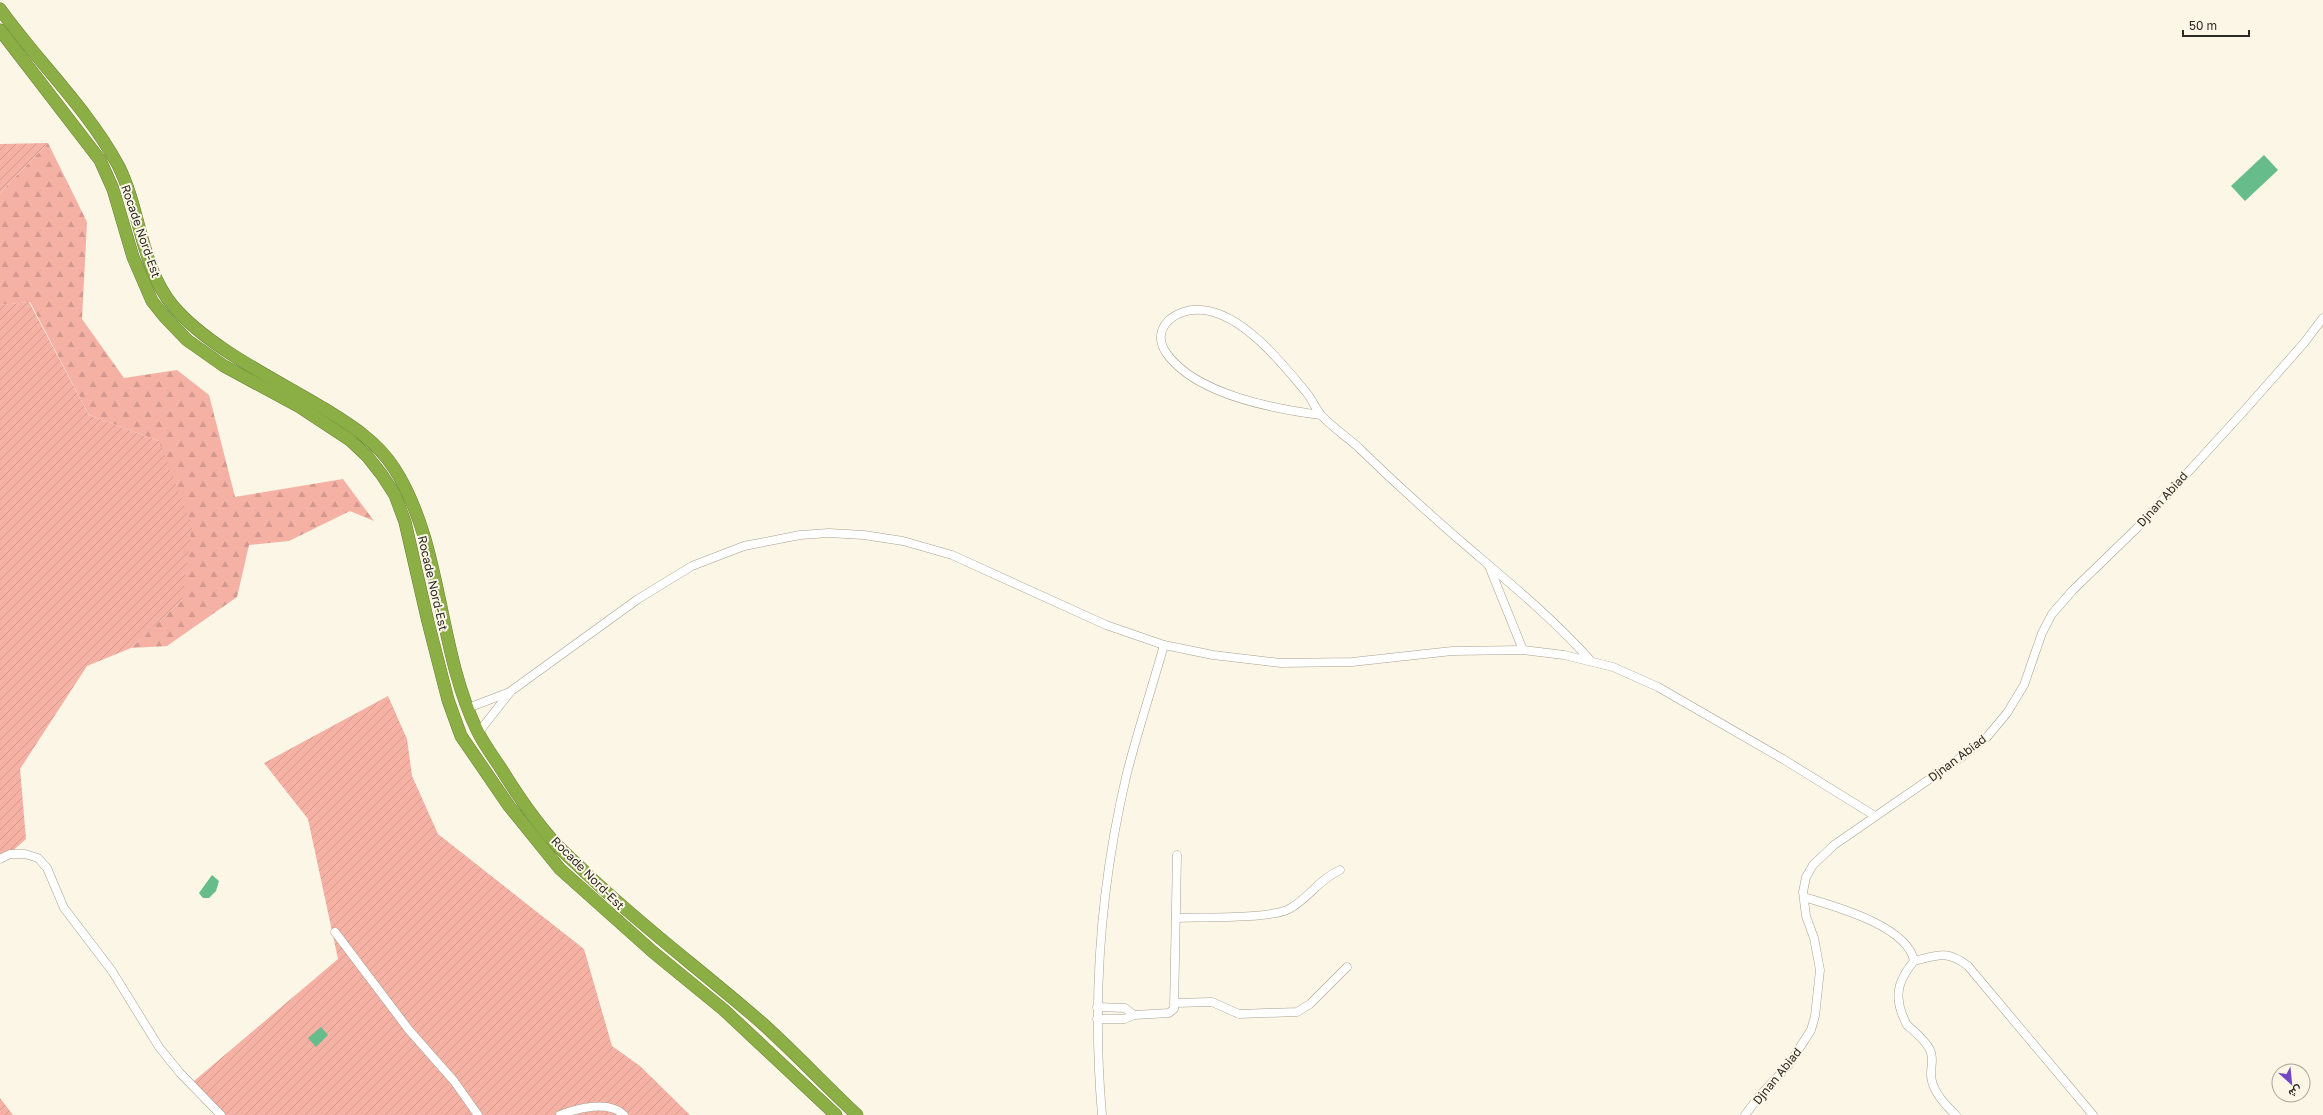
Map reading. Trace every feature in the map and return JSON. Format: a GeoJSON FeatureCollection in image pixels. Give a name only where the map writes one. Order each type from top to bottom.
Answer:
{"type":"FeatureCollection","features":[{"type":"Feature","properties":{"kind":"highway","name":"Rocade Nord-Est"},"geometry":{"type":"LineString","coordinates":[[0,9],[105,142],[120,170],[140,238],[160,287],[173,306],[192,326],[217,344],[351,425],[379,448],[393,467],[406,490],[426,544],[449,652],[478,733],[515,791],[555,843],[623,909],[763,1024],[857,1115]]}},
{"type":"Feature","properties":{"kind":"highway","name":"Rocade Nord-Est"},"geometry":{"type":"LineString","coordinates":[[0,30],[100,160],[113,189],[133,257],[152,301],[164,316],[187,340],[224,366],[300,407],[350,440],[367,456],[382,475],[395,495],[405,522],[448,700],[461,736],[509,806],[560,869],[653,952],[724,1010],[836,1115]]}},
{"type":"Feature","properties":{"kind":"street"},"geometry":{"type":"LineString","coordinates":[[1321,415],[1292,412],[1242,398],[1202,383],[1187,375],[1174,364],[1164,350],[1160,336],[1161,329],[1173,317],[1191,310],[1215,312],[1227,317],[1241,326],[1268,350],[1307,394],[1321,415],[1414,501],[1530,599],[1591,661]]}},
{"type":"Feature","properties":{"kind":"street","name":"Djnan Abiad"},"geometry":{"type":"LineString","coordinates":[[1745,1115],[1761,1094],[1788,1066],[1811,1030],[1815,1016],[1820,970],[1814,938],[1806,916],[1803,885],[1813,865],[1834,845],[1963,756],[1987,737],[2007,713],[2024,684],[2042,633],[2052,614],[2073,590],[2137,528],[2288,361],[2323,318]]}},
{"type":"Feature","properties":{"kind":"street"},"geometry":{"type":"LineString","coordinates":[[468,708],[511,691],[638,599],[692,566],[744,546],[800,535],[821,533],[884,537],[952,555],[1106,625],[1164,645],[1213,655],[1281,663],[1352,662],[1452,651],[1524,650],[1591,661],[1613,667],[1658,687],[1783,759],[1875,816]]}},
{"type":"Feature","properties":{"kind":"street"},"geometry":{"type":"LineString","coordinates":[[1488,564],[1524,650]]}},
{"type":"Feature","properties":{"kind":"street"},"geometry":{"type":"LineString","coordinates":[[1102,1115],[1097,1007],[1102,921],[1113,839],[1132,755],[1164,645]]}},
{"type":"Feature","properties":{"kind":"street"},"geometry":{"type":"LineString","coordinates":[[478,733],[511,691]]}},
{"type":"Feature","properties":{"kind":"street"},"geometry":{"type":"LineString","coordinates":[[0,859],[10,854],[25,854],[38,858],[47,868],[64,908],[112,971],[163,1052],[185,1079],[221,1115]]}},
{"type":"Feature","properties":{"kind":"street"},"geometry":{"type":"LineString","coordinates":[[1097,1019],[1125,1019],[1134,1015],[1169,1013],[1174,1009],[1177,854]]}},
{"type":"Feature","properties":{"kind":"street"},"geometry":{"type":"LineString","coordinates":[[1176,918],[1279,913],[1295,905],[1319,882],[1340,870]]}},
{"type":"Feature","properties":{"kind":"street"},"geometry":{"type":"LineString","coordinates":[[1804,897],[1850,912],[1889,929],[1908,949],[1914,961]]}},
{"type":"Feature","properties":{"kind":"street"},"geometry":{"type":"LineString","coordinates":[[335,932],[405,1024],[454,1081],[478,1115]]}},
{"type":"Feature","properties":{"kind":"street"},"geometry":{"type":"LineString","coordinates":[[1956,1115],[1944,1103],[1933,1084],[1931,1074],[1933,1063],[1930,1049],[1906,1024],[1899,1006],[1899,988],[1904,973],[1914,961],[1941,954],[1948,954],[1968,966],[2093,1115]]}},
{"type":"Feature","properties":{"kind":"street"},"geometry":{"type":"LineString","coordinates":[[1175,1004],[1212,1002],[1240,1014],[1297,1012],[1310,1004],[1346,967]]}},
{"type":"Feature","properties":{"kind":"street"},"geometry":{"type":"LineString","coordinates":[[1097,1007],[1125,1008],[1134,1015]]}},
{"type":"Feature","properties":{"kind":"street"},"geometry":{"type":"LineString","coordinates":[[560,1115],[585,1108],[613,1108],[624,1115]]}},
{"type":"Feature","properties":{"kind":"green space"},"geometry":{"type":"Polygon","coordinates":[[[48,143],[87,222],[82,319],[124,378],[177,370],[209,395],[235,497],[343,479],[374,521],[350,511],[289,541],[249,545],[237,597],[167,646],[131,648],[182,600],[159,441],[89,415],[30,302],[0,305],[0,193],[48,143]]]}},
{"type":"Feature","properties":{"kind":"green space"},"geometry":{"type":"Polygon","coordinates":[[[48,143],[0,193],[0,144],[48,143]]]}},
{"type":"Feature","properties":{"kind":"green space"},"geometry":{"type":"Polygon","coordinates":[[[29,302],[89,415],[159,441],[192,526],[182,600],[131,648],[87,666],[20,769],[26,839],[0,862],[0,305],[29,302]]]}},
{"type":"Feature","properties":{"kind":"green space"},"geometry":{"type":"Polygon","coordinates":[[[388,696],[407,739],[412,776],[438,834],[584,949],[612,1046],[640,1066],[690,1115],[220,1115],[194,1081],[338,959],[308,819],[264,763],[388,696]]]}},
{"type":"Feature","properties":{"kind":"green space"},"geometry":{"type":"Polygon","coordinates":[[[0,1098],[13,1115],[0,1115],[0,1098]]]}},
{"type":"Feature","properties":{"kind":"shaded area"},"geometry":{"type":"Polygon","coordinates":[[[2264,155],[2278,170],[2245,201],[2231,186],[2264,155]]]}},
{"type":"Feature","properties":{"kind":"shaded area"},"geometry":{"type":"Polygon","coordinates":[[[212,875],[219,881],[216,891],[209,898],[203,898],[199,893],[212,875]]]}},
{"type":"Feature","properties":{"kind":"shaded area"},"geometry":{"type":"Polygon","coordinates":[[[321,1027],[328,1035],[316,1047],[308,1038],[321,1027]]]}}]}
